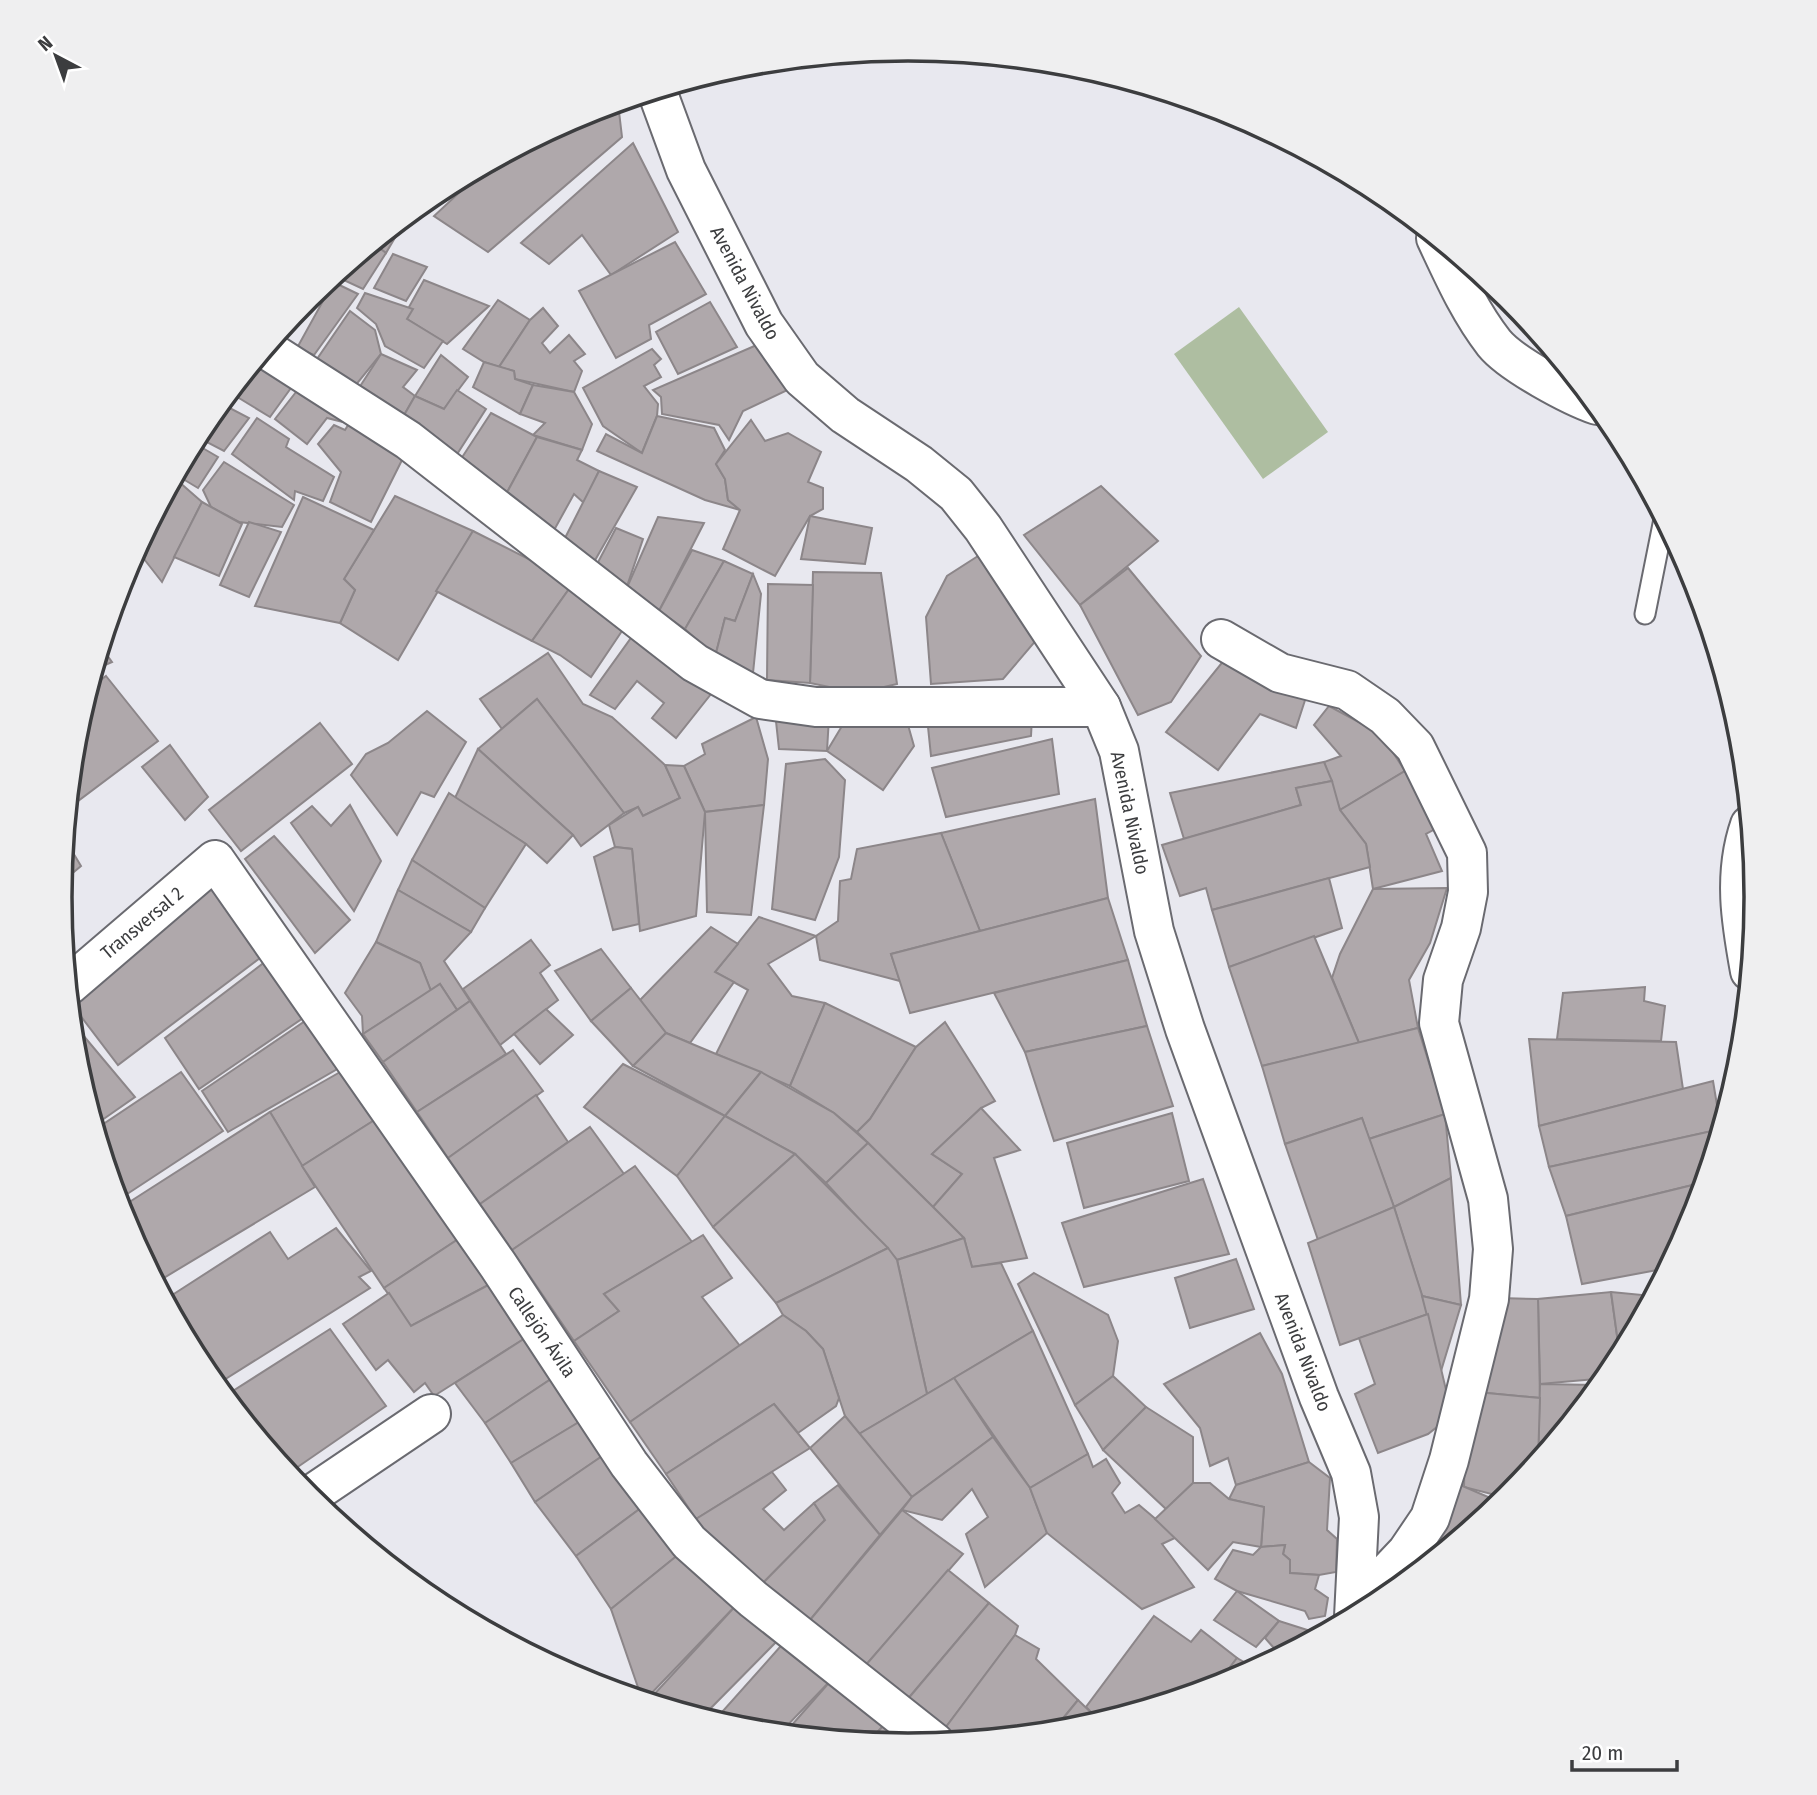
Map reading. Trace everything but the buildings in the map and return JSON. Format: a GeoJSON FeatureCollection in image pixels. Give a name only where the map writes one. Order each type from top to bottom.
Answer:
{"type":"FeatureCollection","features":[{"type":"Feature","properties":{"kind":"street","name":"Avenida Nivaldo"},"geometry":{"type":"LineString","coordinates":[[660,100],[686,170],[764,324],[802,378],[845,415],[919,464],[956,495],[984,528],[1101,707],[1119,751],[1154,931],[1181,1017],[1319,1397],[1352,1473],[1359,1517],[1355,1604]]}},
{"type":"Feature","properties":{"kind":"street"},"geometry":{"type":"LineString","coordinates":[[1445,256],[1463,295],[1496,345],[1543,379],[1577,396]]}},
{"type":"Feature","properties":{"kind":"street"},"geometry":{"type":"LineString","coordinates":[[273,354],[408,440],[695,663],[760,699],[816,707],[1101,707]]}},
{"type":"Feature","properties":{"kind":"street"},"geometry":{"type":"LineString","coordinates":[[1221,639],[1280,673],[1347,690],[1385,716],[1415,747],[1467,853],[1468,892],[1461,928],[1443,981],[1439,1023],[1488,1199],[1493,1249],[1489,1299],[1450,1460],[1430,1518],[1407,1552],[1370,1595]]}},
{"type":"Feature","properties":{"kind":"street"},"geometry":{"type":"LineString","coordinates":[[1743,849],[1738,901],[1744,934]]}},
{"type":"Feature","properties":{"kind":"street","name":"Transversal 2"},"geometry":{"type":"LineString","coordinates":[[76,979],[215,860]]}},
{"type":"Feature","properties":{"kind":"street","name":"Callejón Ávila"},"geometry":{"type":"LineString","coordinates":[[215,860],[498,1265],[629,1464],[689,1542],[753,1599],[922,1733]]}},
{"type":"Feature","properties":{"kind":"street"},"geometry":{"type":"LineString","coordinates":[[319,1491],[432,1414]]}},
{"type":"Feature","properties":{"kind":"lane"},"geometry":{"type":"LineString","coordinates":[[1645,614],[1661,533]]}},
{"type":"Feature","properties":{"kind":"green space"},"geometry":{"type":"Polygon","coordinates":[[[1239,307],[1328,432],[1263,479],[1174,354],[1239,307]]]}}]}
